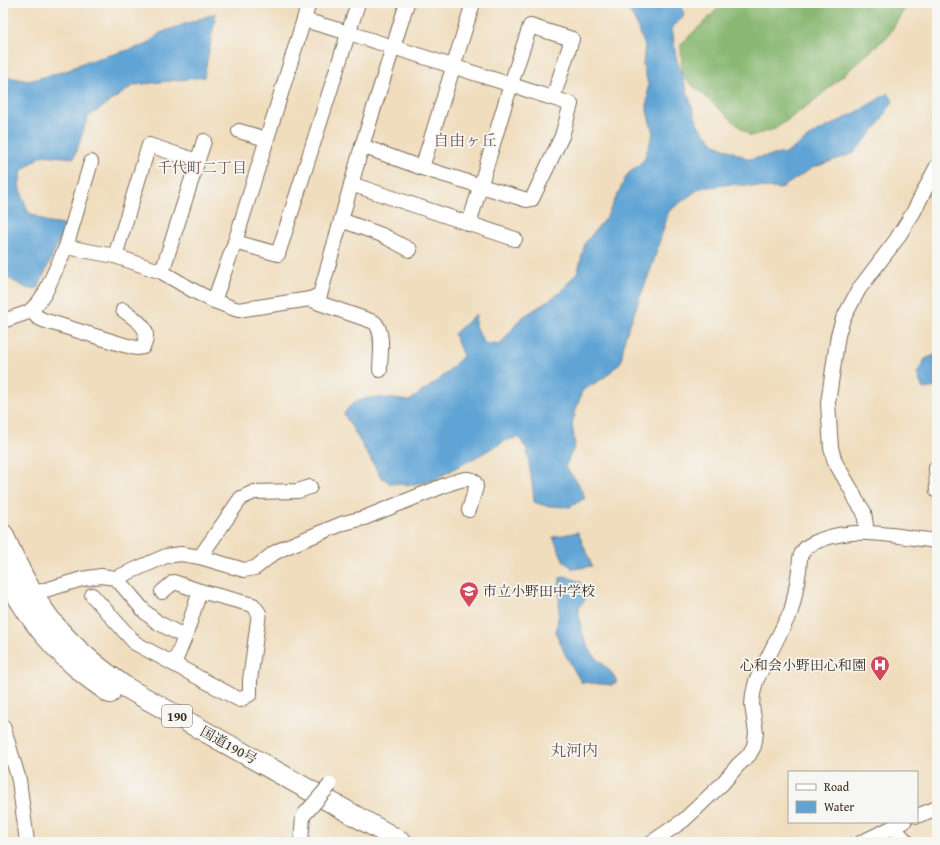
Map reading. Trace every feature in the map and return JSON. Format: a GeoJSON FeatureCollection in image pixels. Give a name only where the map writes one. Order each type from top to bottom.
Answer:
{"type":"FeatureCollection","features":[{"type":"Feature","properties":{"kind":"highway","name":"国道190号"},"geometry":{"type":"LineString","coordinates":[[3,534],[27,598],[31,618],[61,653],[76,667],[111,694],[378,842]]}},
{"type":"Feature","properties":{"kind":"highway","name":"国道190号"},"geometry":{"type":"LineString","coordinates":[[5,578],[73,644],[106,673],[127,688],[402,842]]}},
{"type":"Feature","properties":{"kind":"street"},"geometry":{"type":"LineString","coordinates":[[214,301],[235,242],[309,3]]}},
{"type":"Feature","properties":{"kind":"street"},"geometry":{"type":"LineString","coordinates":[[235,242],[278,254],[358,3]]}},
{"type":"Feature","properties":{"kind":"street"},"geometry":{"type":"LineString","coordinates":[[66,247],[115,256],[162,272],[214,301],[238,310],[310,299],[320,295],[362,146],[407,3]]}},
{"type":"Feature","properties":{"kind":"street"},"geometry":{"type":"LineString","coordinates":[[422,168],[473,3]]}},
{"type":"Feature","properties":{"kind":"street"},"geometry":{"type":"LineString","coordinates":[[304,20],[453,65],[571,104],[562,136],[532,198],[527,200],[422,168],[362,146]]}},
{"type":"Feature","properties":{"kind":"street"},"geometry":{"type":"LineString","coordinates":[[469,224],[530,26],[572,39],[553,98]]}},
{"type":"Feature","properties":{"kind":"street"},"geometry":{"type":"LineString","coordinates":[[239,131],[266,139]]}},
{"type":"Feature","properties":{"kind":"street"},"geometry":{"type":"LineString","coordinates":[[162,272],[204,141]]}},
{"type":"Feature","properties":{"kind":"street"},"geometry":{"type":"LineString","coordinates":[[115,256],[149,145],[197,161]]}},
{"type":"Feature","properties":{"kind":"street"},"geometry":{"type":"LineString","coordinates":[[3,321],[23,315],[32,310],[45,293],[66,247],[91,162]]}},
{"type":"Feature","properties":{"kind":"street"},"geometry":{"type":"LineString","coordinates":[[867,532],[864,512],[835,462],[831,448],[828,402],[838,335],[843,319],[859,289],[896,240],[913,213],[937,166]]}},
{"type":"Feature","properties":{"kind":"street"},"geometry":{"type":"LineString","coordinates":[[351,184],[515,239]]}},
{"type":"Feature","properties":{"kind":"street"},"geometry":{"type":"LineString","coordinates":[[341,220],[382,235],[410,250]]}},
{"type":"Feature","properties":{"kind":"street"},"geometry":{"type":"LineString","coordinates":[[310,299],[374,322],[378,325],[381,333],[380,370]]}},
{"type":"Feature","properties":{"kind":"street"},"geometry":{"type":"LineString","coordinates":[[32,310],[37,317],[44,320],[124,345],[136,348],[143,347],[146,337],[144,328],[123,310]]}},
{"type":"Feature","properties":{"kind":"street"},"geometry":{"type":"LineString","coordinates":[[937,468],[937,491]]}},
{"type":"Feature","properties":{"kind":"street"},"geometry":{"type":"LineString","coordinates":[[27,598],[82,579],[101,576],[116,578],[166,556],[181,554],[200,557],[244,570],[255,568],[274,553],[286,547],[344,523],[364,518],[463,479],[470,479],[476,484],[469,510]]}},
{"type":"Feature","properties":{"kind":"street"},"geometry":{"type":"LineString","coordinates":[[200,557],[241,498],[254,492],[298,491],[310,487]]}},
{"type":"Feature","properties":{"kind":"street"},"geometry":{"type":"LineString","coordinates":[[652,842],[684,820],[722,784],[749,754],[754,746],[756,733],[752,705],[756,681],[791,612],[800,556],[805,547],[831,536],[853,532],[867,532],[937,542]]}},
{"type":"Feature","properties":{"kind":"street"},"geometry":{"type":"LineString","coordinates":[[116,578],[145,612],[157,622],[185,637]]}},
{"type":"Feature","properties":{"kind":"street"},"geometry":{"type":"LineString","coordinates":[[92,595],[135,643],[240,700],[250,694],[250,680],[259,613],[253,605],[200,591],[174,582],[162,592]]}},
{"type":"Feature","properties":{"kind":"street"},"geometry":{"type":"LineString","coordinates":[[174,664],[185,637],[200,591]]}},
{"type":"Feature","properties":{"kind":"street"},"geometry":{"type":"LineString","coordinates":[[3,726],[20,780],[27,842]]}},
{"type":"Feature","properties":{"kind":"street"},"geometry":{"type":"LineString","coordinates":[[300,842],[303,816],[330,785]]}},
{"type":"Feature","properties":{"kind":"street"},"geometry":{"type":"LineString","coordinates":[[918,816],[937,808]]}},
{"type":"Feature","properties":{"kind":"street"},"geometry":{"type":"LineString","coordinates":[[862,842],[898,825],[907,842]]}},
{"type":"Feature","properties":{"kind":"green space"},"geometry":{"type":"Polygon","coordinates":[[[724,3],[908,3],[888,36],[815,100],[775,129],[750,136],[682,76],[681,44],[724,3]]]}},
{"type":"Feature","properties":{"kind":"water"},"geometry":{"type":"Polygon","coordinates":[[[624,3],[681,3],[684,16],[672,28],[676,57],[698,125],[715,144],[749,159],[787,153],[813,134],[857,112],[888,93],[893,101],[878,125],[854,153],[812,168],[780,189],[731,184],[700,188],[669,211],[653,263],[625,337],[621,362],[605,377],[582,391],[572,423],[575,445],[565,467],[577,481],[585,498],[570,507],[546,506],[534,502],[527,450],[519,437],[507,440],[432,481],[410,485],[390,483],[381,477],[344,414],[350,407],[364,399],[382,398],[409,401],[440,379],[463,356],[454,334],[476,314],[475,326],[484,343],[500,345],[520,319],[560,293],[578,271],[585,243],[607,216],[627,175],[644,160],[653,134],[647,111],[648,84],[643,64],[645,46],[634,18],[624,3]]]}},
{"type":"Feature","properties":{"kind":"water"},"geometry":{"type":"Polygon","coordinates":[[[216,13],[204,77],[134,85],[88,117],[74,158],[43,155],[22,170],[19,186],[28,212],[49,223],[66,225],[38,288],[28,289],[3,275],[3,76],[29,81],[69,70],[82,63],[146,45],[160,33],[216,13]]]}},
{"type":"Feature","properties":{"kind":"water"},"geometry":{"type":"Polygon","coordinates":[[[937,354],[937,387],[923,389],[917,374],[925,359],[937,354]]]}},
{"type":"Feature","properties":{"kind":"water"},"geometry":{"type":"Polygon","coordinates":[[[578,532],[592,566],[574,569],[564,562],[553,537],[578,532]]]}},
{"type":"Feature","properties":{"kind":"water"},"geometry":{"type":"Polygon","coordinates":[[[565,576],[580,582],[585,600],[578,608],[583,635],[590,650],[607,668],[617,682],[611,685],[581,682],[565,654],[556,633],[559,611],[560,578],[565,576]]]}},
{"type":"Feature","properties":{"kind":"place","name":"市立小野田中学校"},"geometry":{"type":"Point","coordinates":[469,608]}},
{"type":"Feature","properties":{"kind":"place","name":"心和会小野田心和園"},"geometry":{"type":"Point","coordinates":[880,682]}},
{"type":"Feature","properties":{"kind":"district","name":"自由ヶ丘"},"geometry":{"type":"Point","coordinates":[465,140]}},
{"type":"Feature","properties":{"kind":"district","name":"千代町二丁目"},"geometry":{"type":"Point","coordinates":[202,167]}},
{"type":"Feature","properties":{"kind":"district","name":"丸河内"},"geometry":{"type":"Point","coordinates":[574,750]}}]}
